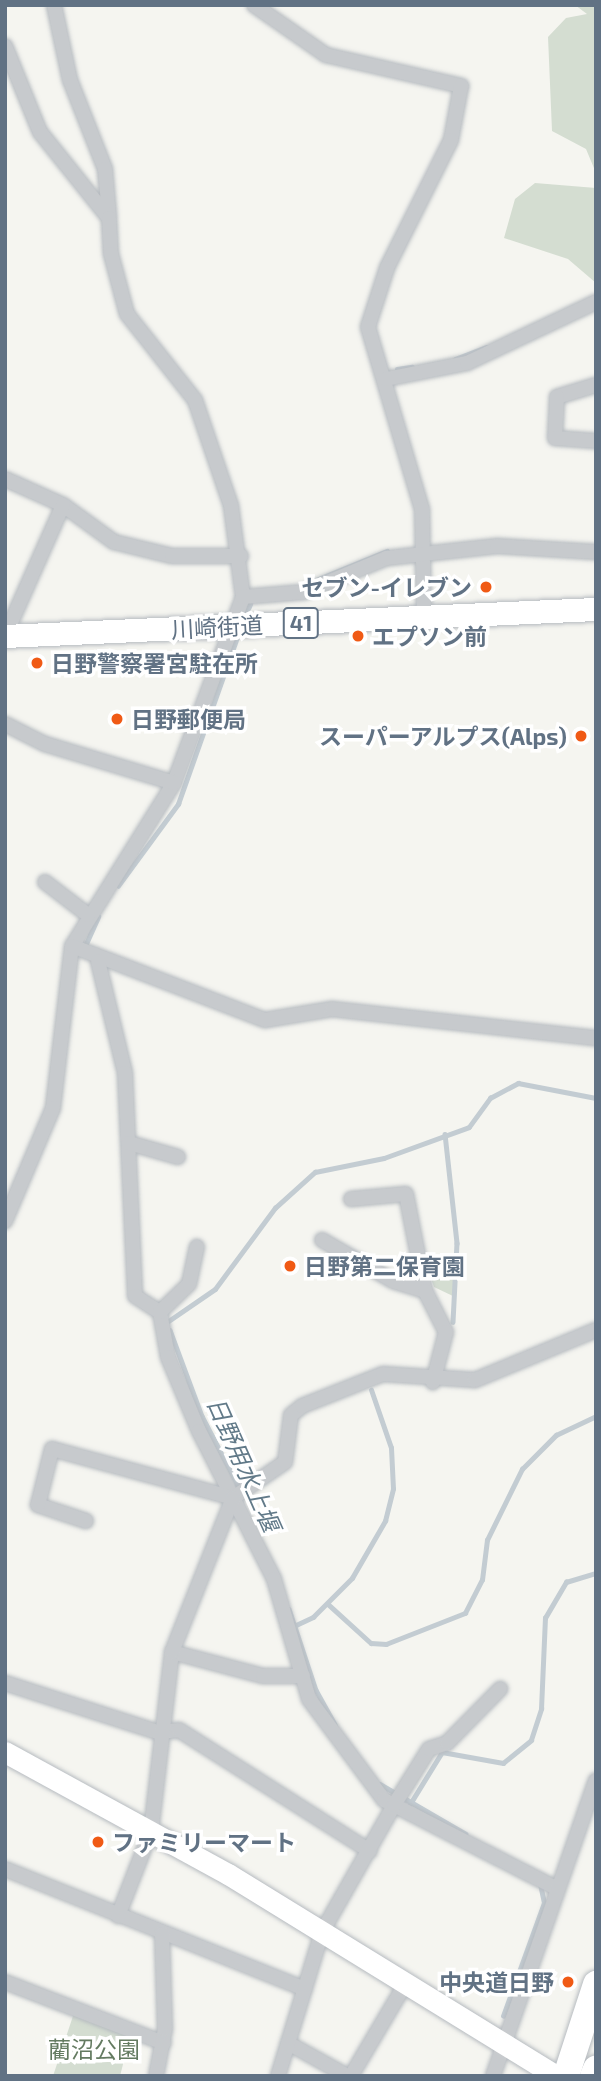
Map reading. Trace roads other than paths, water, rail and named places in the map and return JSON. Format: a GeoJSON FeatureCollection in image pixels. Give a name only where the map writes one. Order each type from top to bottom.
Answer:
{"type":"FeatureCollection","features":[{"type":"Feature","properties":{"kind":"highway"},"geometry":{"type":"LineString","coordinates":[[566,2076],[594,1990]]}},
{"type":"Feature","properties":{"kind":"highway"},"geometry":{"type":"LineString","coordinates":[[593,2076],[596,2069]]}},
{"type":"Feature","properties":{"kind":"main road","name":"川崎街道"},"geometry":{"type":"LineString","coordinates":[[5,636],[229,628],[424,615],[596,609]]}},
{"type":"Feature","properties":{"kind":"street"},"geometry":{"type":"LineString","coordinates":[[5,1221],[53,1108],[72,946],[88,915],[174,783],[229,628],[243,597],[241,556],[195,400],[127,314],[111,254],[105,169],[69,80],[54,5]]}},
{"type":"Feature","properties":{"kind":"street"},"geometry":{"type":"LineString","coordinates":[[254,5],[326,55],[461,86],[452,140],[369,314],[422,509],[426,555],[424,615]]}},
{"type":"Feature","properties":{"kind":"street"},"geometry":{"type":"LineString","coordinates":[[5,46],[40,132],[109,218]]}},
{"type":"Feature","properties":{"kind":"street"},"geometry":{"type":"LineString","coordinates":[[386,379],[467,363],[596,302]]}},
{"type":"Feature","properties":{"kind":"street"},"geometry":{"type":"LineString","coordinates":[[596,385],[557,397],[555,438],[596,441]]}},
{"type":"Feature","properties":{"kind":"street"},"geometry":{"type":"LineString","coordinates":[[5,478],[63,505],[114,542],[172,556],[241,556]]}},
{"type":"Feature","properties":{"kind":"street"},"geometry":{"type":"LineString","coordinates":[[5,636],[63,505]]}},
{"type":"Feature","properties":{"kind":"street"},"geometry":{"type":"LineString","coordinates":[[243,597],[304,592],[360,564],[426,555],[497,547],[596,552]]}},
{"type":"Feature","properties":{"kind":"street"},"geometry":{"type":"LineString","coordinates":[[5,724],[45,744],[174,783]]}},
{"type":"Feature","properties":{"kind":"street"},"geometry":{"type":"LineString","coordinates":[[45,882],[88,915]]}},
{"type":"Feature","properties":{"kind":"street"},"geometry":{"type":"LineString","coordinates":[[72,946],[99,961],[185,984],[219,1006],[265,1020],[332,1009],[596,1038]]}},
{"type":"Feature","properties":{"kind":"street"},"geometry":{"type":"LineString","coordinates":[[99,961],[125,1073],[135,1296],[160,1312],[168,1357],[239,1495],[274,1579],[309,1699],[357,1770],[397,1800],[545,1882]]}},
{"type":"Feature","properties":{"kind":"street"},"geometry":{"type":"LineString","coordinates":[[129,1143],[178,1157]]}},
{"type":"Feature","properties":{"kind":"street"},"geometry":{"type":"LineString","coordinates":[[351,1199],[406,1194],[425,1291],[446,1332],[433,1382]]}},
{"type":"Feature","properties":{"kind":"street"},"geometry":{"type":"LineString","coordinates":[[322,1240],[393,1281],[425,1291]]}},
{"type":"Feature","properties":{"kind":"street"},"geometry":{"type":"LineString","coordinates":[[160,1312],[189,1284],[197,1247]]}},
{"type":"Feature","properties":{"kind":"street"},"geometry":{"type":"LineString","coordinates":[[118,1916],[152,1831],[158,1732],[172,1652],[239,1495],[285,1462],[291,1415],[302,1406],[373,1376],[433,1382],[475,1380],[596,1330]]}},
{"type":"Feature","properties":{"kind":"street"},"geometry":{"type":"LineString","coordinates":[[86,1521],[38,1505],[52,1449],[239,1495]]}},
{"type":"Feature","properties":{"kind":"street"},"geometry":{"type":"LineString","coordinates":[[172,1652],[263,1676],[303,1676]]}},
{"type":"Feature","properties":{"kind":"street"},"geometry":{"type":"LineString","coordinates":[[5,1683],[158,1732],[179,1730],[370,1851]]}},
{"type":"Feature","properties":{"kind":"street"},"geometry":{"type":"LineString","coordinates":[[278,2076],[322,1932],[397,1800],[429,1749],[447,1743],[500,1689]]}},
{"type":"Feature","properties":{"kind":"street"},"geometry":{"type":"LineString","coordinates":[[5,1752],[152,1831],[556,2076]]}},
{"type":"Feature","properties":{"kind":"street"},"geometry":{"type":"LineString","coordinates":[[493,2076],[545,1882],[596,1780]]}},
{"type":"Feature","properties":{"kind":"street"},"geometry":{"type":"LineString","coordinates":[[5,1869],[305,1990]]}},
{"type":"Feature","properties":{"kind":"street"},"geometry":{"type":"LineString","coordinates":[[156,2076],[164,2043],[162,1934]]}},
{"type":"Feature","properties":{"kind":"street"},"geometry":{"type":"LineString","coordinates":[[5,1982],[164,2043]]}},
{"type":"Feature","properties":{"kind":"street"},"geometry":{"type":"LineString","coordinates":[[288,2043],[349,2076],[406,1983]]}},
{"type":"Feature","properties":{"kind":"waterway"},"geometry":{"type":"LineString","coordinates":[[455,359],[486,347]]}},
{"type":"Feature","properties":{"kind":"waterway"},"geometry":{"type":"LineString","coordinates":[[397,369],[412,367]]}},
{"type":"Feature","properties":{"kind":"waterway"},"geometry":{"type":"LineString","coordinates":[[311,582],[387,551]]}},
{"type":"Feature","properties":{"kind":"waterway"},"geometry":{"type":"LineString","coordinates":[[245,616],[250,604]]}},
{"type":"Feature","properties":{"kind":"waterway"},"geometry":{"type":"LineString","coordinates":[[118,886],[178,804],[237,637]]}},
{"type":"Feature","properties":{"kind":"waterway"},"geometry":{"type":"LineString","coordinates":[[86,944],[98,917]]}},
{"type":"Feature","properties":{"kind":"waterway","name":"日野用水上堰"},"geometry":{"type":"LineString","coordinates":[[167,1322],[215,1289],[275,1208],[315,1172],[384,1158],[469,1127],[490,1098],[518,1083],[596,1098]]}},
{"type":"Feature","properties":{"kind":"waterway"},"geometry":{"type":"LineString","coordinates":[[445,1134],[457,1243],[453,1322]]}},
{"type":"Feature","properties":{"kind":"waterway","name":"日野用水上堰"},"geometry":{"type":"LineString","coordinates":[[170,1330],[202,1416],[241,1491]]}},
{"type":"Feature","properties":{"kind":"waterway"},"geometry":{"type":"LineString","coordinates":[[296,1625],[313,1617],[352,1578],[385,1521],[393,1489],[391,1448],[371,1390]]}},
{"type":"Feature","properties":{"kind":"waterway"},"geometry":{"type":"LineString","coordinates":[[328,1604],[371,1643],[386,1644],[465,1613],[482,1580],[487,1540],[522,1469],[556,1435],[596,1416]]}},
{"type":"Feature","properties":{"kind":"waterway"},"geometry":{"type":"LineString","coordinates":[[410,1804],[442,1752],[503,1763],[531,1740],[541,1709],[545,1618],[566,1582],[596,1573]]}},
{"type":"Feature","properties":{"kind":"waterway","name":"日野用水上堰"},"geometry":{"type":"LineString","coordinates":[[289,1609],[316,1690],[335,1724]]}},
{"type":"Feature","properties":{"kind":"waterway","name":"日野用水上堰"},"geometry":{"type":"LineString","coordinates":[[380,1784],[466,1834]]}},
{"type":"Feature","properties":{"kind":"waterway","name":"日野用水上堰"},"geometry":{"type":"LineString","coordinates":[[503,2016],[544,1903],[540,1884]]}},
{"type":"Feature","properties":{"kind":"place","name":"セブン-イレブン"},"geometry":{"type":"Point","coordinates":[486,587]}},
{"type":"Feature","properties":{"kind":"place","name":"エプソン前"},"geometry":{"type":"Point","coordinates":[358,636]}},
{"type":"Feature","properties":{"kind":"place","name":"日野警察署宮駐在所"},"geometry":{"type":"Point","coordinates":[37,663]}},
{"type":"Feature","properties":{"kind":"place","name":"日野郵便局"},"geometry":{"type":"Point","coordinates":[117,719]}},
{"type":"Feature","properties":{"kind":"place","name":"スーパーアルプス(Alps)"},"geometry":{"type":"Point","coordinates":[581,736]}},
{"type":"Feature","properties":{"kind":"place","name":"日野第二保育園"},"geometry":{"type":"Point","coordinates":[290,1266]}},
{"type":"Feature","properties":{"kind":"place","name":"ファミリーマート"},"geometry":{"type":"Point","coordinates":[98,1842]}},
{"type":"Feature","properties":{"kind":"place","name":"中央道日野"},"geometry":{"type":"Point","coordinates":[568,1982]}},
{"type":"Feature","properties":{"kind":"park label","name":"藺沼公園"},"geometry":{"type":"Point","coordinates":[94,2049]}}]}
